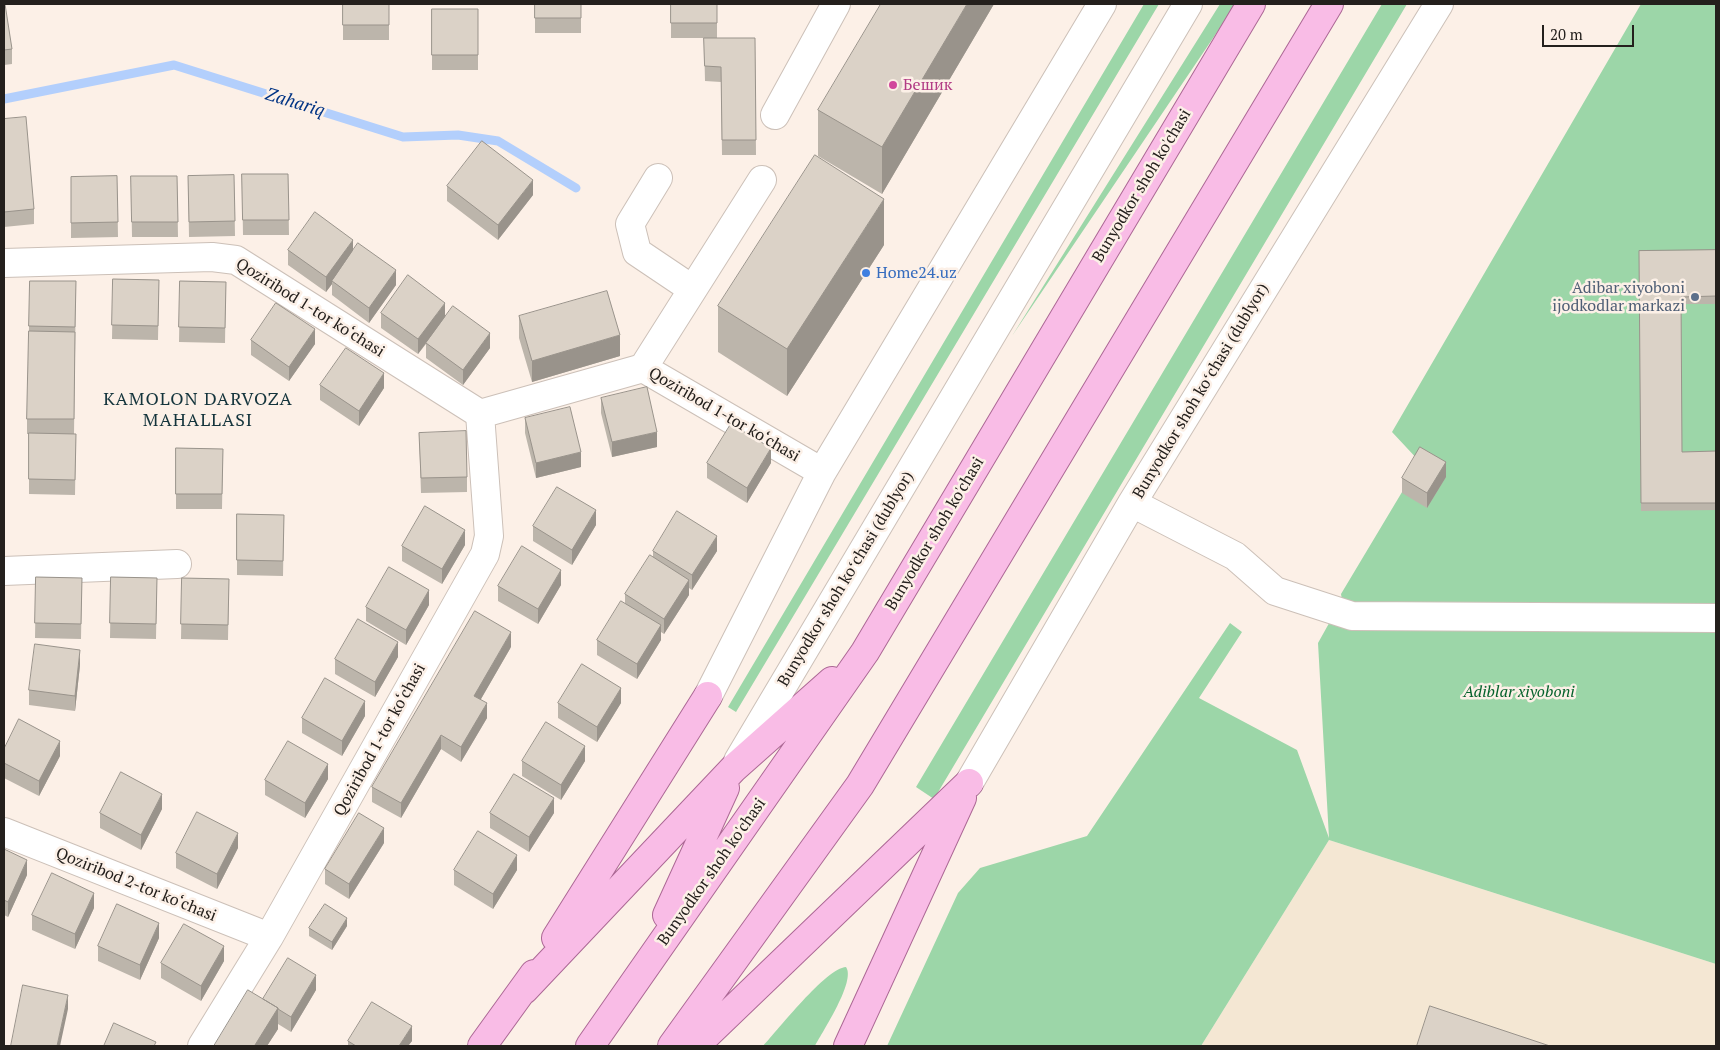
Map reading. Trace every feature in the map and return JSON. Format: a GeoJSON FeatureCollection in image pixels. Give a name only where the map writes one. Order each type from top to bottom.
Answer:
{"type":"FeatureCollection","features":[{"type":"Feature","properties":{"kind":"main road","name":"Bunyodkor shoh ko'chasi"},"geometry":{"type":"LineString","coordinates":[[590,1046],[865,652],[1251,4]]}},
{"type":"Feature","properties":{"kind":"main road"},"geometry":{"type":"LineString","coordinates":[[672,1046],[860,785],[1329,4]]}},
{"type":"Feature","properties":{"kind":"main road"},"geometry":{"type":"LineString","coordinates":[[524,990],[734,768],[865,652]]}},
{"type":"Feature","properties":{"kind":"main road"},"geometry":{"type":"LineString","coordinates":[[482,1046],[524,990],[708,696]]}},
{"type":"Feature","properties":{"kind":"main road"},"geometry":{"type":"LineString","coordinates":[[637,980],[734,768]]}},
{"type":"Feature","properties":{"kind":"main road"},"geometry":{"type":"LineString","coordinates":[[695,1046],[969,783]]}},
{"type":"Feature","properties":{"kind":"main road"},"geometry":{"type":"LineString","coordinates":[[848,1046],[969,783]]}},
{"type":"Feature","properties":{"kind":"street"},"geometry":{"type":"LineString","coordinates":[[775,115],[836,4]]}},
{"type":"Feature","properties":{"kind":"street"},"geometry":{"type":"LineString","coordinates":[[708,696],[822,472],[1102,4]]}},
{"type":"Feature","properties":{"kind":"street","name":"Bunyodkor shoh koʻchasi (dublyor)"},"geometry":{"type":"LineString","coordinates":[[734,768],[1188,4]]}},
{"type":"Feature","properties":{"kind":"street","name":"Bunyodkor shoh koʻchasi (dublyor)"},"geometry":{"type":"LineString","coordinates":[[969,783],[1132,503],[1438,4]]}},
{"type":"Feature","properties":{"kind":"street"},"geometry":{"type":"LineString","coordinates":[[658,178],[630,224],[637,252],[692,289]]}},
{"type":"Feature","properties":{"kind":"street"},"geometry":{"type":"LineString","coordinates":[[643,368],[762,180]]}},
{"type":"Feature","properties":{"kind":"street","name":"Qoziribod 1-tor ko‘chasi"},"geometry":{"type":"LineString","coordinates":[[4,263],[212,257],[236,260],[480,414],[643,368],[822,472]]}},
{"type":"Feature","properties":{"kind":"street","name":"Qoziribod 1-tor ko‘chasi"},"geometry":{"type":"LineString","coordinates":[[202,1046],[269,937],[485,554],[489,536],[480,414]]}},
{"type":"Feature","properties":{"kind":"street"},"geometry":{"type":"LineString","coordinates":[[1132,503],[1235,556],[1275,591],[1352,616],[1716,618]]}},
{"type":"Feature","properties":{"kind":"street"},"geometry":{"type":"LineString","coordinates":[[4,571],[177,564]]}},
{"type":"Feature","properties":{"kind":"street","name":"Qoziribod 2-tor ko‘chasi"},"geometry":{"type":"LineString","coordinates":[[4,832],[269,937]]}},
{"type":"Feature","properties":{"kind":"shaded area"},"geometry":{"type":"Polygon","coordinates":[[[1329,840],[1716,964],[1716,1046],[1201,1046],[1329,840]]]}},
{"type":"Feature","properties":{"kind":"green space"},"geometry":{"type":"Polygon","coordinates":[[[1144,4],[1159,4],[736,712],[728,707],[1144,4]]]}},
{"type":"Feature","properties":{"kind":"green space"},"geometry":{"type":"Polygon","coordinates":[[[1220,4],[1236,4],[1012,336],[1220,4]]]}},
{"type":"Feature","properties":{"kind":"green space"},"geometry":{"type":"Polygon","coordinates":[[[1382,4],[1407,4],[934,799],[916,787],[1382,4]]]}},
{"type":"Feature","properties":{"kind":"green space","name":"Adiblar xiyoboni"},"geometry":{"type":"Polygon","coordinates":[[[1641,4],[1716,4],[1716,964],[1329,840],[1201,1046],[887,1046],[958,893],[980,868],[1087,836],[1230,623],[1242,632],[1199,698],[1297,750],[1329,838],[1318,643],[1342,600],[1341,594],[1420,462],[1392,432],[1641,4]]]}},
{"type":"Feature","properties":{"kind":"green space"},"geometry":{"type":"Polygon","coordinates":[[[846,967],[848,974],[843,994],[815,1046],[763,1046],[815,988],[837,970],[846,967]]]}},
{"type":"Feature","properties":{"kind":"building"},"geometry":{"type":"Polygon","coordinates":[[[4,4],[12,49],[4,50],[4,4]]]}},
{"type":"Feature","properties":{"kind":"building"},"geometry":{"type":"Polygon","coordinates":[[[343,4],[389,4],[389,25],[343,25],[343,4]]]}},
{"type":"Feature","properties":{"kind":"building"},"geometry":{"type":"Polygon","coordinates":[[[535,4],[581,4],[581,18],[535,18],[535,4]]]}},
{"type":"Feature","properties":{"kind":"building"},"geometry":{"type":"Polygon","coordinates":[[[671,4],[717,4],[717,23],[671,23],[671,4]]]}},
{"type":"Feature","properties":{"kind":"building"},"geometry":{"type":"Polygon","coordinates":[[[881,4],[967,4],[882,147],[818,110],[881,4]]]}},
{"type":"Feature","properties":{"kind":"building"},"geometry":{"type":"Polygon","coordinates":[[[432,9],[478,9],[478,55],[432,55],[432,9]]]}},
{"type":"Feature","properties":{"kind":"building"},"geometry":{"type":"Polygon","coordinates":[[[704,38],[755,38],[756,140],[722,140],[721,67],[705,66],[704,38]]]}},
{"type":"Feature","properties":{"kind":"building"},"geometry":{"type":"Polygon","coordinates":[[[26,117],[34,209],[4,212],[4,119],[26,117]]]}},
{"type":"Feature","properties":{"kind":"building"},"geometry":{"type":"Polygon","coordinates":[[[482,141],[533,180],[498,225],[447,186],[482,141]]]}},
{"type":"Feature","properties":{"kind":"building"},"geometry":{"type":"Polygon","coordinates":[[[815,155],[884,199],[787,349],[718,306],[815,155]]]}},
{"type":"Feature","properties":{"kind":"building"},"geometry":{"type":"Polygon","coordinates":[[[242,174],[288,174],[289,220],[243,220],[242,174]]]}},
{"type":"Feature","properties":{"kind":"building"},"geometry":{"type":"Polygon","coordinates":[[[234,175],[235,221],[189,222],[188,176],[234,175]]]}},
{"type":"Feature","properties":{"kind":"building"},"geometry":{"type":"Polygon","coordinates":[[[117,176],[118,222],[71,223],[71,177],[117,176]]]}},
{"type":"Feature","properties":{"kind":"building"},"geometry":{"type":"Polygon","coordinates":[[[131,176],[177,176],[178,222],[132,222],[131,176]]]}},
{"type":"Feature","properties":{"kind":"building"},"geometry":{"type":"Polygon","coordinates":[[[315,212],[353,240],[326,277],[288,250],[315,212]]]}},
{"type":"Feature","properties":{"kind":"building"},"geometry":{"type":"Polygon","coordinates":[[[358,243],[396,270],[369,308],[332,281],[358,243]]]}},
{"type":"Feature","properties":{"kind":"building"},"geometry":{"type":"Polygon","coordinates":[[[1716,250],[1716,296],[1681,297],[1682,452],[1716,451],[1716,503],[1641,503],[1639,251],[1716,250]]]}},
{"type":"Feature","properties":{"kind":"building"},"geometry":{"type":"Polygon","coordinates":[[[408,275],[445,303],[418,339],[381,313],[408,275]]]}},
{"type":"Feature","properties":{"kind":"building"},"geometry":{"type":"Polygon","coordinates":[[[113,279],[159,280],[158,326],[112,325],[113,279]]]}},
{"type":"Feature","properties":{"kind":"building"},"geometry":{"type":"Polygon","coordinates":[[[30,281],[76,281],[75,327],[29,326],[30,281]]]}},
{"type":"Feature","properties":{"kind":"building"},"geometry":{"type":"Polygon","coordinates":[[[180,281],[226,282],[225,328],[179,327],[180,281]]]}},
{"type":"Feature","properties":{"kind":"building"},"geometry":{"type":"Polygon","coordinates":[[[607,291],[620,335],[532,361],[519,316],[607,291]]]}},
{"type":"Feature","properties":{"kind":"building"},"geometry":{"type":"Polygon","coordinates":[[[276,303],[315,329],[289,367],[251,340],[276,303]]]}},
{"type":"Feature","properties":{"kind":"building"},"geometry":{"type":"Polygon","coordinates":[[[453,306],[490,333],[463,370],[426,343],[453,306]]]}},
{"type":"Feature","properties":{"kind":"building"},"geometry":{"type":"Polygon","coordinates":[[[29,331],[75,332],[74,419],[27,419],[29,331]]]}},
{"type":"Feature","properties":{"kind":"building"},"geometry":{"type":"Polygon","coordinates":[[[346,348],[384,373],[359,411],[320,385],[346,348]]]}},
{"type":"Feature","properties":{"kind":"building"},"geometry":{"type":"Polygon","coordinates":[[[647,387],[657,432],[612,442],[601,398],[647,387]]]}},
{"type":"Feature","properties":{"kind":"building"},"geometry":{"type":"Polygon","coordinates":[[[570,407],[581,452],[536,463],[525,418],[570,407]]]}},
{"type":"Feature","properties":{"kind":"building"},"geometry":{"type":"Polygon","coordinates":[[[731,424],[771,448],[747,488],[707,463],[731,424]]]}},
{"type":"Feature","properties":{"kind":"building"},"geometry":{"type":"Polygon","coordinates":[[[466,431],[467,477],[421,478],[419,433],[466,431]]]}},
{"type":"Feature","properties":{"kind":"building"},"geometry":{"type":"Polygon","coordinates":[[[29,433],[76,434],[75,480],[29,479],[29,433]]]}},
{"type":"Feature","properties":{"kind":"building"},"geometry":{"type":"Polygon","coordinates":[[[1420,447],[1446,462],[1427,493],[1402,478],[1420,447]]]}},
{"type":"Feature","properties":{"kind":"building"},"geometry":{"type":"Polygon","coordinates":[[[176,448],[223,449],[222,494],[176,494],[176,448]]]}},
{"type":"Feature","properties":{"kind":"building"},"geometry":{"type":"Polygon","coordinates":[[[557,487],[596,510],[572,550],[533,526],[557,487]]]}},
{"type":"Feature","properties":{"kind":"building"},"geometry":{"type":"Polygon","coordinates":[[[425,506],[465,530],[442,569],[402,546],[425,506]]]}},
{"type":"Feature","properties":{"kind":"building"},"geometry":{"type":"Polygon","coordinates":[[[677,511],[717,536],[692,575],[653,551],[677,511]]]}},
{"type":"Feature","properties":{"kind":"building"},"geometry":{"type":"Polygon","coordinates":[[[237,514],[284,515],[283,561],[237,560],[237,514]]]}},
{"type":"Feature","properties":{"kind":"building"},"geometry":{"type":"Polygon","coordinates":[[[522,546],[561,570],[538,609],[498,586],[522,546]]]}},
{"type":"Feature","properties":{"kind":"building"},"geometry":{"type":"Polygon","coordinates":[[[650,555],[689,580],[664,619],[625,594],[650,555]]]}},
{"type":"Feature","properties":{"kind":"building"},"geometry":{"type":"Polygon","coordinates":[[[389,567],[429,590],[406,630],[366,607],[389,567]]]}},
{"type":"Feature","properties":{"kind":"building"},"geometry":{"type":"Polygon","coordinates":[[[36,577],[82,578],[81,624],[35,623],[36,577]]]}},
{"type":"Feature","properties":{"kind":"building"},"geometry":{"type":"Polygon","coordinates":[[[111,577],[157,578],[156,624],[110,623],[111,577]]]}},
{"type":"Feature","properties":{"kind":"building"},"geometry":{"type":"Polygon","coordinates":[[[182,578],[229,579],[228,625],[181,624],[182,578]]]}},
{"type":"Feature","properties":{"kind":"building"},"geometry":{"type":"Polygon","coordinates":[[[621,601],[661,625],[637,664],[597,640],[621,601]]]}},
{"type":"Feature","properties":{"kind":"building"},"geometry":{"type":"Polygon","coordinates":[[[475,611],[511,632],[474,696],[487,703],[461,747],[441,735],[401,803],[372,787],[475,611]]]}},
{"type":"Feature","properties":{"kind":"building"},"geometry":{"type":"Polygon","coordinates":[[[358,619],[398,642],[375,682],[335,659],[358,619]]]}},
{"type":"Feature","properties":{"kind":"building"},"geometry":{"type":"Polygon","coordinates":[[[35,644],[80,650],[75,696],[29,690],[35,644]]]}},
{"type":"Feature","properties":{"kind":"building"},"geometry":{"type":"Polygon","coordinates":[[[582,664],[621,688],[597,727],[558,703],[582,664]]]}},
{"type":"Feature","properties":{"kind":"building"},"geometry":{"type":"Polygon","coordinates":[[[325,678],[365,701],[342,741],[302,718],[325,678]]]}},
{"type":"Feature","properties":{"kind":"building"},"geometry":{"type":"Polygon","coordinates":[[[19,719],[60,741],[39,781],[4,763],[4,749],[19,719]]]}},
{"type":"Feature","properties":{"kind":"building"},"geometry":{"type":"Polygon","coordinates":[[[546,722],[585,746],[561,785],[522,761],[546,722]]]}},
{"type":"Feature","properties":{"kind":"building"},"geometry":{"type":"Polygon","coordinates":[[[288,741],[328,764],[305,803],[265,780],[288,741]]]}},
{"type":"Feature","properties":{"kind":"building"},"geometry":{"type":"Polygon","coordinates":[[[121,772],[162,794],[141,835],[100,813],[121,772]]]}},
{"type":"Feature","properties":{"kind":"building"},"geometry":{"type":"Polygon","coordinates":[[[514,774],[554,798],[529,837],[490,813],[514,774]]]}},
{"type":"Feature","properties":{"kind":"building"},"geometry":{"type":"Polygon","coordinates":[[[197,812],[238,833],[217,874],[176,853],[197,812]]]}},
{"type":"Feature","properties":{"kind":"building"},"geometry":{"type":"Polygon","coordinates":[[[359,813],[384,828],[349,884],[325,869],[359,813]]]}},
{"type":"Feature","properties":{"kind":"building"},"geometry":{"type":"Polygon","coordinates":[[[478,831],[517,855],[493,894],[454,870],[478,831]]]}},
{"type":"Feature","properties":{"kind":"building"},"geometry":{"type":"Polygon","coordinates":[[[4,849],[27,860],[8,902],[4,900],[4,849]]]}},
{"type":"Feature","properties":{"kind":"building"},"geometry":{"type":"Polygon","coordinates":[[[52,873],[94,893],[75,934],[32,915],[52,873]]]}},
{"type":"Feature","properties":{"kind":"building"},"geometry":{"type":"Polygon","coordinates":[[[117,904],[159,923],[140,965],[98,946],[117,904]]]}},
{"type":"Feature","properties":{"kind":"building"},"geometry":{"type":"Polygon","coordinates":[[[325,904],[347,918],[332,942],[309,928],[325,904]]]}},
{"type":"Feature","properties":{"kind":"building"},"geometry":{"type":"Polygon","coordinates":[[[184,924],[224,946],[201,986],[161,963],[184,924]]]}},
{"type":"Feature","properties":{"kind":"building"},"geometry":{"type":"Polygon","coordinates":[[[288,958],[316,975],[291,1017],[263,999],[288,958]]]}},
{"type":"Feature","properties":{"kind":"building"},"geometry":{"type":"Polygon","coordinates":[[[23,985],[68,995],[57,1046],[11,1046],[23,985]]]}},
{"type":"Feature","properties":{"kind":"building"},"geometry":{"type":"Polygon","coordinates":[[[248,990],[278,1008],[255,1045],[258,1046],[214,1046],[248,990]]]}},
{"type":"Feature","properties":{"kind":"building"},"geometry":{"type":"Polygon","coordinates":[[[372,1002],[412,1026],[399,1046],[356,1046],[348,1041],[372,1002]]]}},
{"type":"Feature","properties":{"kind":"building"},"geometry":{"type":"Polygon","coordinates":[[[1430,1006],[1550,1046],[1417,1046],[1430,1006]]]}},
{"type":"Feature","properties":{"kind":"building"},"geometry":{"type":"Polygon","coordinates":[[[114,1023],[156,1042],[154,1046],[104,1046],[114,1023]]]}},
{"type":"Feature","properties":{"kind":"waterway","name":"Zahariq"},"geometry":{"type":"LineString","coordinates":[[4,99],[174,65],[403,137],[458,135],[498,141],[576,188]]}},
{"type":"Feature","properties":{"kind":"place","name":"Бешик"},"geometry":{"type":"Point","coordinates":[893,85]}},
{"type":"Feature","properties":{"kind":"place","name":"Home24.uz"},"geometry":{"type":"Point","coordinates":[866,273]}},
{"type":"Feature","properties":{"kind":"place","name":"Adibar xiyoboni ijodkodlar markazi"},"geometry":{"type":"Point","coordinates":[1695,297]}},
{"type":"Feature","properties":{"kind":"district","name":"KAMOLON DARVOZA MAHALLASI"},"geometry":{"type":"Point","coordinates":[198,410]}}]}
